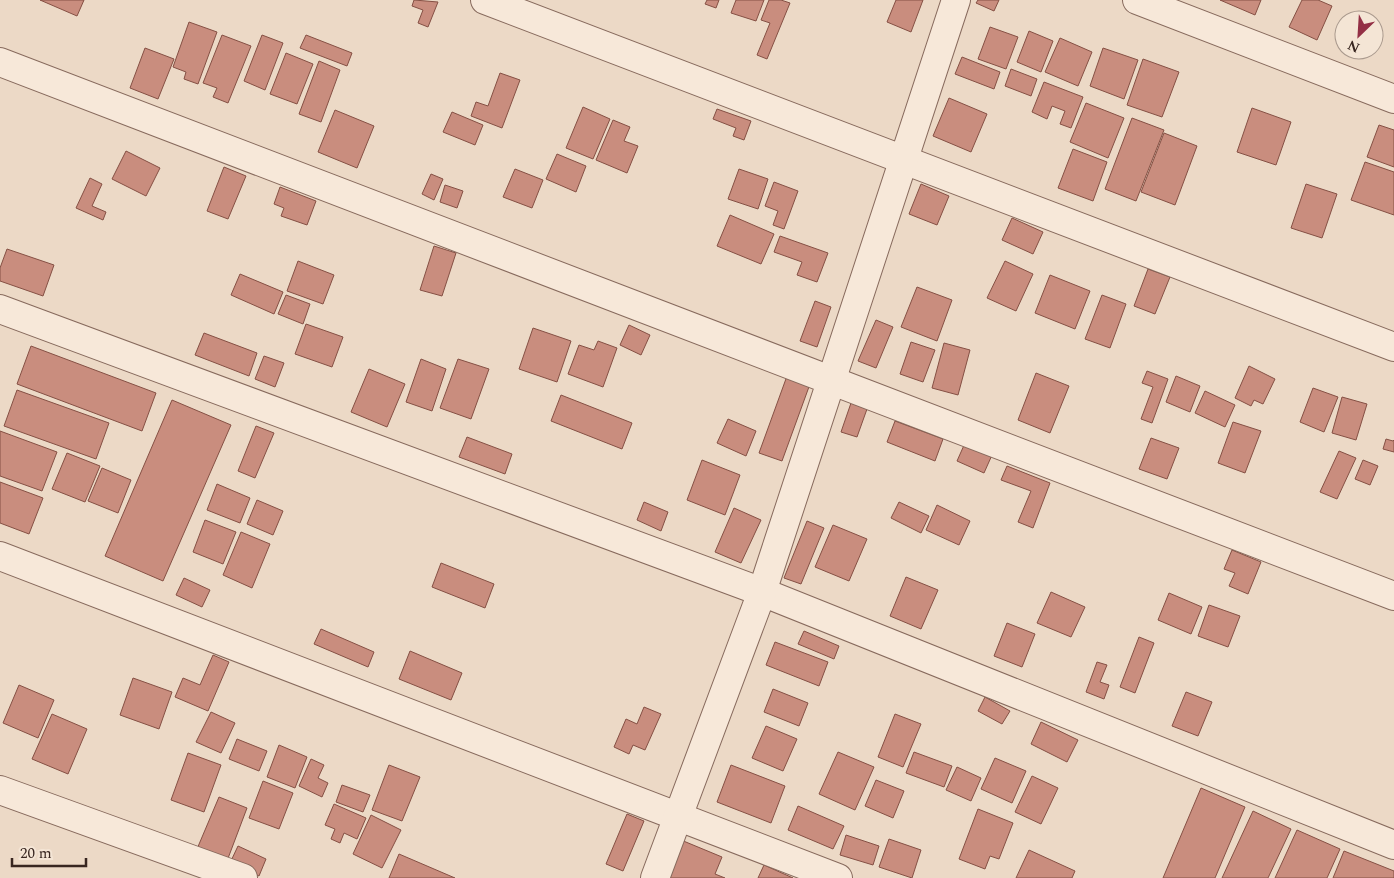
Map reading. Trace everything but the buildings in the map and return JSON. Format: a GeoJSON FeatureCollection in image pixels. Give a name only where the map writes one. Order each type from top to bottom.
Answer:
{"type":"FeatureCollection","features":[{"type":"Feature","properties":{"kind":"street"},"geometry":{"type":"LineString","coordinates":[[485,0],[1394,347]]}},
{"type":"Feature","properties":{"kind":"street"},"geometry":{"type":"LineString","coordinates":[[655,878],[762,592],[956,0]]}},
{"type":"Feature","properties":{"kind":"street"},"geometry":{"type":"LineString","coordinates":[[1137,0],[1394,99]]}},
{"type":"Feature","properties":{"kind":"street"},"geometry":{"type":"LineString","coordinates":[[0,62],[832,379],[1394,596]]}},
{"type":"Feature","properties":{"kind":"street"},"geometry":{"type":"LineString","coordinates":[[0,309],[762,592],[1394,845]]}},
{"type":"Feature","properties":{"kind":"street"},"geometry":{"type":"LineString","coordinates":[[0,556],[838,878]]}},
{"type":"Feature","properties":{"kind":"street"},"geometry":{"type":"LineString","coordinates":[[0,790],[242,878]]}}]}
